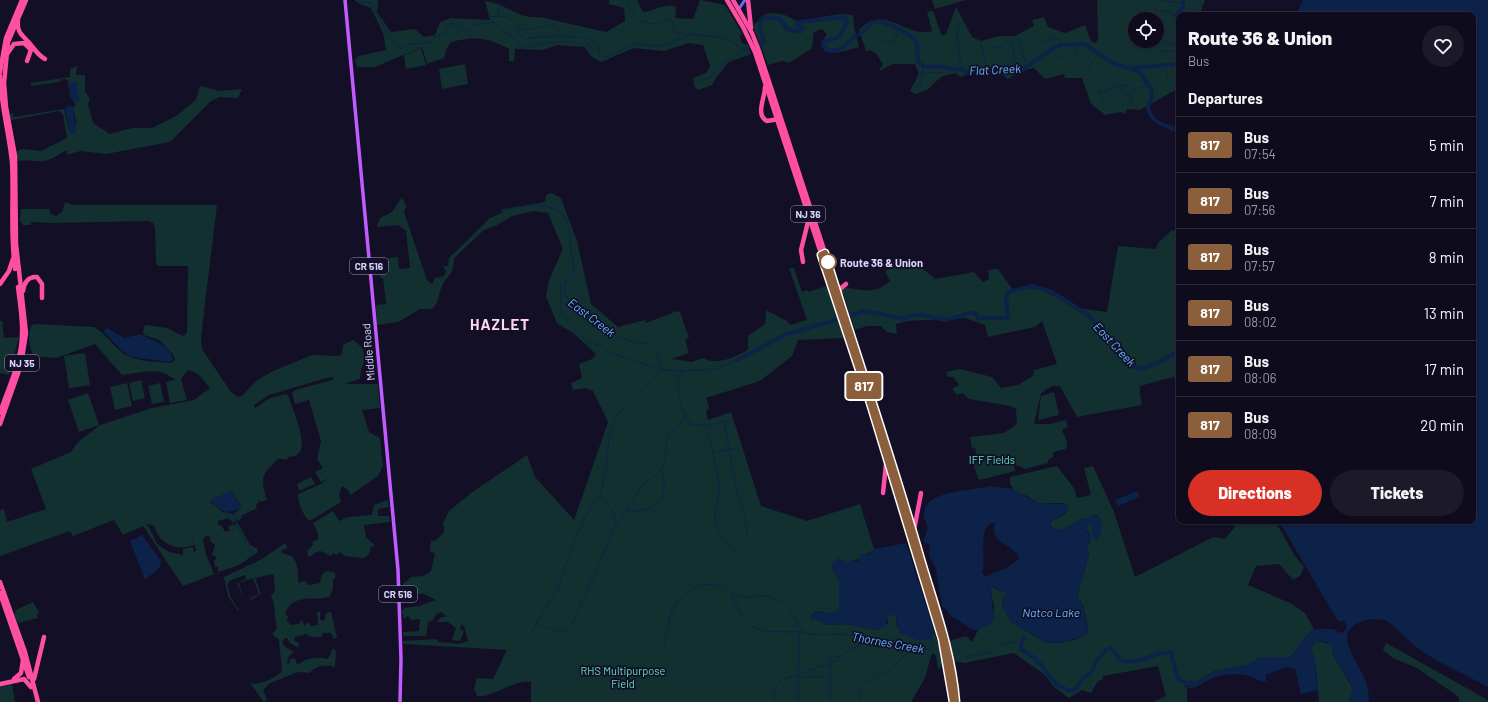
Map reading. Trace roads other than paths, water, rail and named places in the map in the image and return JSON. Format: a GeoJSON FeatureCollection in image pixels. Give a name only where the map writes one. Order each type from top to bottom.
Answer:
{"type":"FeatureCollection","features":[{"type":"Feature","properties":{"kind":"highway"},"geometry":{"type":"LineString","coordinates":[[0,72],[6,38],[22,0]]}},
{"type":"Feature","properties":{"kind":"highway","name":"NJ 35"},"geometry":{"type":"LineString","coordinates":[[0,424],[24,353],[26,324],[16,244],[16,167],[4,91],[6,57],[10,37],[26,0]]}},
{"type":"Feature","properties":{"kind":"highway","name":"NJ 36"},"geometry":{"type":"LineString","coordinates":[[728,0],[753,42],[757,52],[840,299],[878,416],[946,642],[956,702]]}},
{"type":"Feature","properties":{"kind":"highway","name":"NJ 36"},"geometry":{"type":"LineString","coordinates":[[733,0],[752,33],[753,42]]}},
{"type":"Feature","properties":{"kind":"highway"},"geometry":{"type":"LineString","coordinates":[[746,0],[752,33]]}},
{"type":"Feature","properties":{"kind":"highway"},"geometry":{"type":"LineString","coordinates":[[20,14],[18,24],[19,32],[39,55],[45,59]]}},
{"type":"Feature","properties":{"kind":"highway"},"geometry":{"type":"LineString","coordinates":[[6,57],[13,46],[22,42],[28,45],[31,50],[27,61]]}},
{"type":"Feature","properties":{"kind":"highway","name":"NJ 36"},"geometry":{"type":"LineString","coordinates":[[757,52],[886,457],[942,639],[953,702]]}},
{"type":"Feature","properties":{"kind":"highway","name":"NJ 35"},"geometry":{"type":"LineString","coordinates":[[0,76],[2,109],[12,169],[13,253],[22,318],[22,343],[17,366],[0,413]]}},
{"type":"Feature","properties":{"kind":"highway"},"geometry":{"type":"LineString","coordinates":[[765,81],[765,94],[761,114],[767,121],[779,119]]}},
{"type":"Feature","properties":{"kind":"highway"},"geometry":{"type":"LineString","coordinates":[[0,103],[2,109]]}},
{"type":"Feature","properties":{"kind":"highway"},"geometry":{"type":"LineString","coordinates":[[803,262],[801,250],[807,231],[809,217]]}},
{"type":"Feature","properties":{"kind":"highway"},"geometry":{"type":"LineString","coordinates":[[0,284],[9,271],[13,253]]}},
{"type":"Feature","properties":{"kind":"highway"},"geometry":{"type":"LineString","coordinates":[[22,295],[27,280],[35,277],[42,282],[42,298]]}},
{"type":"Feature","properties":{"kind":"highway"},"geometry":{"type":"LineString","coordinates":[[834,281],[840,284],[846,284],[840,289],[840,299]]}},
{"type":"Feature","properties":{"kind":"highway"},"geometry":{"type":"LineString","coordinates":[[883,493],[887,466],[886,457]]}},
{"type":"Feature","properties":{"kind":"highway"},"geometry":{"type":"LineString","coordinates":[[914,536],[914,522],[921,493]]}},
{"type":"Feature","properties":{"kind":"highway"},"geometry":{"type":"LineString","coordinates":[[0,582],[25,652],[35,702]]}},
{"type":"Feature","properties":{"kind":"highway"},"geometry":{"type":"LineString","coordinates":[[0,593],[38,702]]}},
{"type":"Feature","properties":{"kind":"highway"},"geometry":{"type":"LineString","coordinates":[[32,685],[44,637]]}},
{"type":"Feature","properties":{"kind":"highway"},"geometry":{"type":"LineString","coordinates":[[38,639],[42,644]]}},
{"type":"Feature","properties":{"kind":"highway"},"geometry":{"type":"LineString","coordinates":[[10,682],[21,673],[23,657]]}},
{"type":"Feature","properties":{"kind":"highway"},"geometry":{"type":"LineString","coordinates":[[1,684],[24,678],[32,685]]}},
{"type":"Feature","properties":{"kind":"main road","name":"Middle Road"},"geometry":{"type":"LineString","coordinates":[[345,0],[398,570],[401,659],[400,702]]}},
{"type":"Feature","properties":{"kind":"main road"},"geometry":{"type":"LineString","coordinates":[[737,15],[739,9],[746,0]]}},
{"type":"Feature","properties":{"kind":"water"},"geometry":{"type":"Polygon","coordinates":[[[1303,0],[1488,0],[1488,687],[1424,653],[1387,621],[1376,619],[1357,623],[1352,627],[1347,636],[1347,641],[1351,652],[1366,681],[1369,702],[1349,702],[1353,688],[1332,653],[1332,645],[1323,641],[1315,642],[1311,649],[1315,660],[1318,690],[1301,694],[1295,669],[1287,667],[1266,675],[1266,681],[1236,674],[1218,676],[1193,688],[1184,687],[1198,681],[1214,671],[1247,665],[1261,657],[1290,657],[1307,635],[1314,629],[1333,629],[1341,633],[1344,632],[1347,626],[1344,621],[1339,621],[1336,618],[1281,524],[1476,524],[1476,12],[1297,12],[1303,0]]]}},
{"type":"Feature","properties":{"kind":"water"},"geometry":{"type":"Polygon","coordinates":[[[69,82],[77,82],[79,100],[74,102],[70,97],[69,82]]]}},
{"type":"Feature","properties":{"kind":"water"},"geometry":{"type":"Polygon","coordinates":[[[69,105],[73,107],[76,131],[71,134],[65,109],[69,105]]]}},
{"type":"Feature","properties":{"kind":"water"},"geometry":{"type":"Polygon","coordinates":[[[107,328],[124,338],[141,334],[169,350],[173,359],[170,362],[131,357],[122,351],[105,333],[104,330],[107,328]]]}},
{"type":"Feature","properties":{"kind":"water","name":"Natco Lake"},"geometry":{"type":"Polygon","coordinates":[[[990,486],[1012,489],[1038,503],[1068,504],[1068,511],[1050,522],[1051,527],[1062,530],[1084,518],[1088,520],[1088,517],[1093,515],[1100,517],[1102,528],[1098,539],[1096,540],[1093,536],[1092,523],[1084,530],[1091,532],[1091,540],[1086,548],[1089,553],[1077,596],[1084,608],[1088,628],[1086,635],[1061,643],[1045,642],[1011,622],[1002,605],[1003,599],[1007,592],[999,591],[993,586],[990,588],[994,618],[991,623],[982,628],[973,630],[951,616],[945,608],[942,607],[936,569],[929,555],[930,544],[924,543],[923,541],[928,528],[924,515],[926,505],[932,500],[941,496],[990,486]],[[995,523],[987,526],[985,531],[982,572],[985,577],[1008,567],[1019,559],[1013,550],[996,536],[994,530],[995,523]]]}},
{"type":"Feature","properties":{"kind":"water"},"geometry":{"type":"Polygon","coordinates":[[[232,491],[241,507],[238,510],[225,512],[211,503],[213,499],[232,491]]]}},
{"type":"Feature","properties":{"kind":"water"},"geometry":{"type":"Polygon","coordinates":[[[1137,491],[1140,497],[1118,506],[1115,500],[1137,491]]]}},
{"type":"Feature","properties":{"kind":"water"},"geometry":{"type":"Polygon","coordinates":[[[142,535],[161,561],[160,567],[145,580],[130,541],[142,535]]]}},
{"type":"Feature","properties":{"kind":"water"},"geometry":{"type":"Polygon","coordinates":[[[906,543],[933,627],[934,634],[930,640],[918,640],[900,634],[896,617],[890,614],[887,617],[886,626],[877,630],[845,624],[827,625],[817,619],[812,620],[810,615],[814,613],[832,613],[839,609],[839,579],[831,569],[832,563],[839,558],[847,562],[858,561],[861,554],[868,555],[874,549],[906,543]]]}},
{"type":"Feature","properties":{"kind":"waterway","name":"Flat Creek"},"geometry":{"type":"LineString","coordinates":[[358,0],[361,2],[371,3],[392,42],[397,44],[401,49],[406,45],[431,42],[435,37],[445,33],[449,25],[452,23],[468,31],[474,25],[493,22],[503,32],[510,35],[518,42],[521,49],[527,45],[530,47],[557,42],[571,42],[583,45]]}},
{"type":"Feature","properties":{"kind":"waterway"},"geometry":{"type":"LineString","coordinates":[[626,0],[634,16],[638,19],[660,24],[669,18],[672,21],[675,34],[682,33],[685,35]]}},
{"type":"Feature","properties":{"kind":"waterway"},"geometry":{"type":"LineString","coordinates":[[1163,0],[1183,4]]}},
{"type":"Feature","properties":{"kind":"waterway"},"geometry":{"type":"LineString","coordinates":[[1179,12],[1183,7],[1183,0]]}},
{"type":"Feature","properties":{"kind":"waterway"},"geometry":{"type":"LineString","coordinates":[[498,15],[500,4]]}},
{"type":"Feature","properties":{"kind":"waterway"},"geometry":{"type":"LineString","coordinates":[[1155,10],[1171,12],[1176,15]]}},
{"type":"Feature","properties":{"kind":"waterway"},"geometry":{"type":"LineString","coordinates":[[490,16],[506,16],[518,27],[526,30],[551,25],[564,35]]}},
{"type":"Feature","properties":{"kind":"waterway","name":"Flat Creek"},"geometry":{"type":"LineString","coordinates":[[761,45],[764,41],[760,31],[761,20],[764,17],[780,19],[787,29],[800,32],[803,28],[796,25],[800,22],[845,17],[847,22],[839,37],[823,42],[823,46],[828,50],[839,50],[856,36]]}},
{"type":"Feature","properties":{"kind":"waterway"},"geometry":{"type":"LineString","coordinates":[[956,21],[959,24],[957,33],[961,69]]}},
{"type":"Feature","properties":{"kind":"waterway","name":"Flat Creek"},"geometry":{"type":"LineString","coordinates":[[860,34],[874,22],[890,25],[914,39],[917,47],[918,61],[924,67],[940,66],[968,72],[1006,67],[1022,70],[1055,47],[1061,45],[1085,44],[1114,64],[1139,71],[1151,89],[1152,98],[1148,107],[1152,116],[1158,122],[1176,130]]}},
{"type":"Feature","properties":{"kind":"waterway"},"geometry":{"type":"LineString","coordinates":[[518,28],[519,34],[526,39],[546,36],[550,38],[557,36],[580,37]]}},
{"type":"Feature","properties":{"kind":"waterway"},"geometry":{"type":"LineString","coordinates":[[883,41],[893,44],[896,35],[901,31]]}},
{"type":"Feature","properties":{"kind":"waterway","name":"Flat Creek"},"geometry":{"type":"LineString","coordinates":[[586,44],[602,56],[608,57],[635,44],[661,46],[693,34],[724,38],[732,41],[740,48],[751,49]]}},
{"type":"Feature","properties":{"kind":"waterway"},"geometry":{"type":"LineString","coordinates":[[582,38],[588,38],[600,45],[599,52]]}},
{"type":"Feature","properties":{"kind":"waterway"},"geometry":{"type":"LineString","coordinates":[[1038,43],[1053,38],[1060,40],[1060,45]]}},
{"type":"Feature","properties":{"kind":"waterway"},"geometry":{"type":"LineString","coordinates":[[1018,39],[1027,67]]}},
{"type":"Feature","properties":{"kind":"waterway"},"geometry":{"type":"LineString","coordinates":[[992,48],[998,47],[1008,41],[1011,42],[1014,54],[1014,69]]}},
{"type":"Feature","properties":{"kind":"waterway"},"geometry":{"type":"LineString","coordinates":[[1164,41],[1176,44]]}},
{"type":"Feature","properties":{"kind":"waterway"},"geometry":{"type":"LineString","coordinates":[[918,47],[925,45]]}},
{"type":"Feature","properties":{"kind":"waterway"},"geometry":{"type":"LineString","coordinates":[[981,45],[987,70]]}},
{"type":"Feature","properties":{"kind":"waterway"},"geometry":{"type":"LineString","coordinates":[[1074,45],[1076,52],[1075,59]]}},
{"type":"Feature","properties":{"kind":"waterway"},"geometry":{"type":"LineString","coordinates":[[697,83],[712,76],[726,61],[749,49]]}},
{"type":"Feature","properties":{"kind":"waterway"},"geometry":{"type":"LineString","coordinates":[[908,52],[918,50]]}},
{"type":"Feature","properties":{"kind":"waterway"},"geometry":{"type":"LineString","coordinates":[[1049,50],[1064,60],[1067,58]]}},
{"type":"Feature","properties":{"kind":"waterway"},"geometry":{"type":"LineString","coordinates":[[1158,51],[1176,50]]}},
{"type":"Feature","properties":{"kind":"waterway"},"geometry":{"type":"LineString","coordinates":[[1084,66],[1089,68],[1093,60],[1100,54]]}},
{"type":"Feature","properties":{"kind":"waterway"},"geometry":{"type":"LineString","coordinates":[[1163,64],[1169,79]]}},
{"type":"Feature","properties":{"kind":"waterway"},"geometry":{"type":"LineString","coordinates":[[1134,68],[1176,64]]}},
{"type":"Feature","properties":{"kind":"waterway"},"geometry":{"type":"LineString","coordinates":[[915,87],[921,86],[923,65]]}},
{"type":"Feature","properties":{"kind":"waterway"},"geometry":{"type":"LineString","coordinates":[[923,73],[943,73]]}},
{"type":"Feature","properties":{"kind":"waterway"},"geometry":{"type":"LineString","coordinates":[[1110,82],[1116,86]]}},
{"type":"Feature","properties":{"kind":"waterway"},"geometry":{"type":"LineString","coordinates":[[1104,101],[1098,92],[1105,92],[1117,86],[1128,95],[1130,92],[1149,84]]}},
{"type":"Feature","properties":{"kind":"waterway"},"geometry":{"type":"LineString","coordinates":[[1119,86],[1130,85]]}},
{"type":"Feature","properties":{"kind":"waterway"},"geometry":{"type":"LineString","coordinates":[[1128,95],[1133,101],[1129,104]]}},
{"type":"Feature","properties":{"kind":"waterway","name":"East Creek"},"geometry":{"type":"LineString","coordinates":[[500,211],[518,207],[545,206],[560,212],[565,218],[568,226],[570,246],[574,263],[573,273],[569,276]]}},
{"type":"Feature","properties":{"kind":"waterway"},"geometry":{"type":"LineString","coordinates":[[517,646],[532,631],[557,589],[582,522],[600,495],[606,470],[609,439],[615,418],[629,401],[662,370],[611,353],[596,344],[587,342],[561,314],[561,285],[568,277]]}},
{"type":"Feature","properties":{"kind":"waterway","name":"East Creek"},"geometry":{"type":"LineString","coordinates":[[566,280],[565,295],[572,304],[598,320],[619,337],[637,343],[648,343],[657,352],[662,370],[683,371],[711,369],[722,367],[737,360]]}},
{"type":"Feature","properties":{"kind":"waterway","name":"East Creek"},"geometry":{"type":"LineString","coordinates":[[849,316],[865,311],[904,319],[913,315],[922,315],[945,320],[970,313],[976,314],[978,318],[1008,318],[1006,299],[1008,292],[1032,286],[1052,292],[1088,315],[1104,334],[1120,346],[1127,360],[1138,369],[1154,364],[1176,352]]}},
{"type":"Feature","properties":{"kind":"waterway","name":"East Creek"},"geometry":{"type":"LineString","coordinates":[[737,360],[787,334],[839,319]]}},
{"type":"Feature","properties":{"kind":"waterway"},"geometry":{"type":"LineString","coordinates":[[682,371],[677,381],[681,408],[690,424],[706,426],[727,421]]}},
{"type":"Feature","properties":{"kind":"waterway"},"geometry":{"type":"LineString","coordinates":[[617,525],[643,484],[662,470],[666,458],[668,434],[680,424],[684,416]]}},
{"type":"Feature","properties":{"kind":"waterway"},"geometry":{"type":"LineString","coordinates":[[724,422],[737,491],[745,516],[747,534]]}},
{"type":"Feature","properties":{"kind":"waterway"},"geometry":{"type":"LineString","coordinates":[[706,426],[719,486],[715,519],[724,540],[728,545],[737,551]]}},
{"type":"Feature","properties":{"kind":"waterway"},"geometry":{"type":"LineString","coordinates":[[713,452],[737,448]]}},
{"type":"Feature","properties":{"kind":"waterway"},"geometry":{"type":"LineString","coordinates":[[626,511],[645,510],[658,503],[662,498],[664,490],[662,471]]}},
{"type":"Feature","properties":{"kind":"waterway"},"geometry":{"type":"LineString","coordinates":[[537,623],[558,631],[571,627],[616,525],[614,513],[601,496]]}},
{"type":"Feature","properties":{"kind":"waterway"},"geometry":{"type":"LineString","coordinates":[[227,512],[234,515],[240,531],[253,556]]}},
{"type":"Feature","properties":{"kind":"waterway"},"geometry":{"type":"LineString","coordinates":[[243,572],[253,566],[256,562]]}},
{"type":"Feature","properties":{"kind":"waterway","name":"Thornes Creek"},"geometry":{"type":"LineString","coordinates":[[664,646],[670,616],[677,602],[686,593],[703,585],[719,586],[739,596],[761,596],[776,599],[787,607],[792,613],[803,632],[819,635],[849,635],[931,650],[933,649],[930,640]]}},
{"type":"Feature","properties":{"kind":"waterway","name":"Thornes Creek"},"geometry":{"type":"LineString","coordinates":[[732,595],[738,609],[745,619],[758,629],[776,632],[802,632]]}},
{"type":"Feature","properties":{"kind":"waterway"},"geometry":{"type":"LineString","coordinates":[[798,702],[799,632]]}},
{"type":"Feature","properties":{"kind":"waterway","name":"Thornes Creek"},"geometry":{"type":"LineString","coordinates":[[1024,638],[1021,643],[1021,649],[1036,659],[1056,684],[1069,691],[1076,689],[1082,679],[1091,673],[1097,660],[1106,650],[1110,648],[1121,660],[1127,662],[1140,660],[1161,653],[1171,653],[1178,679],[1187,683],[1197,683]]}},
{"type":"Feature","properties":{"kind":"waterway"},"geometry":{"type":"LineString","coordinates":[[774,702],[774,689],[781,680],[834,662],[851,649],[872,639]]}},
{"type":"Feature","properties":{"kind":"waterway","name":"Thornes Creek"},"geometry":{"type":"LineString","coordinates":[[951,644],[966,657],[992,652],[1000,645],[1006,643],[1016,642],[1021,646]]}},
{"type":"Feature","properties":{"kind":"waterway"},"geometry":{"type":"LineString","coordinates":[[860,702],[860,685],[891,669],[905,655],[915,649]]}},
{"type":"Feature","properties":{"kind":"waterway"},"geometry":{"type":"LineString","coordinates":[[830,702],[830,656],[840,657]]}},
{"type":"Feature","properties":{"kind":"waterway"},"geometry":{"type":"LineString","coordinates":[[799,677],[829,677]]}},
{"type":"Feature","properties":{"kind":"place","name":"Route 36 & Union"},"geometry":{"type":"Point","coordinates":[828,262]}},
{"type":"Feature","properties":{"kind":"district","name":"HAZLET"},"geometry":{"type":"Point","coordinates":[500,324]}},
{"type":"Feature","properties":{"kind":"park label","name":"IFF Fields"},"geometry":{"type":"Point","coordinates":[992,459]}},
{"type":"Feature","properties":{"kind":"park label","name":"RHS Multipurpose Field"},"geometry":{"type":"Point","coordinates":[623,676]}}]}
